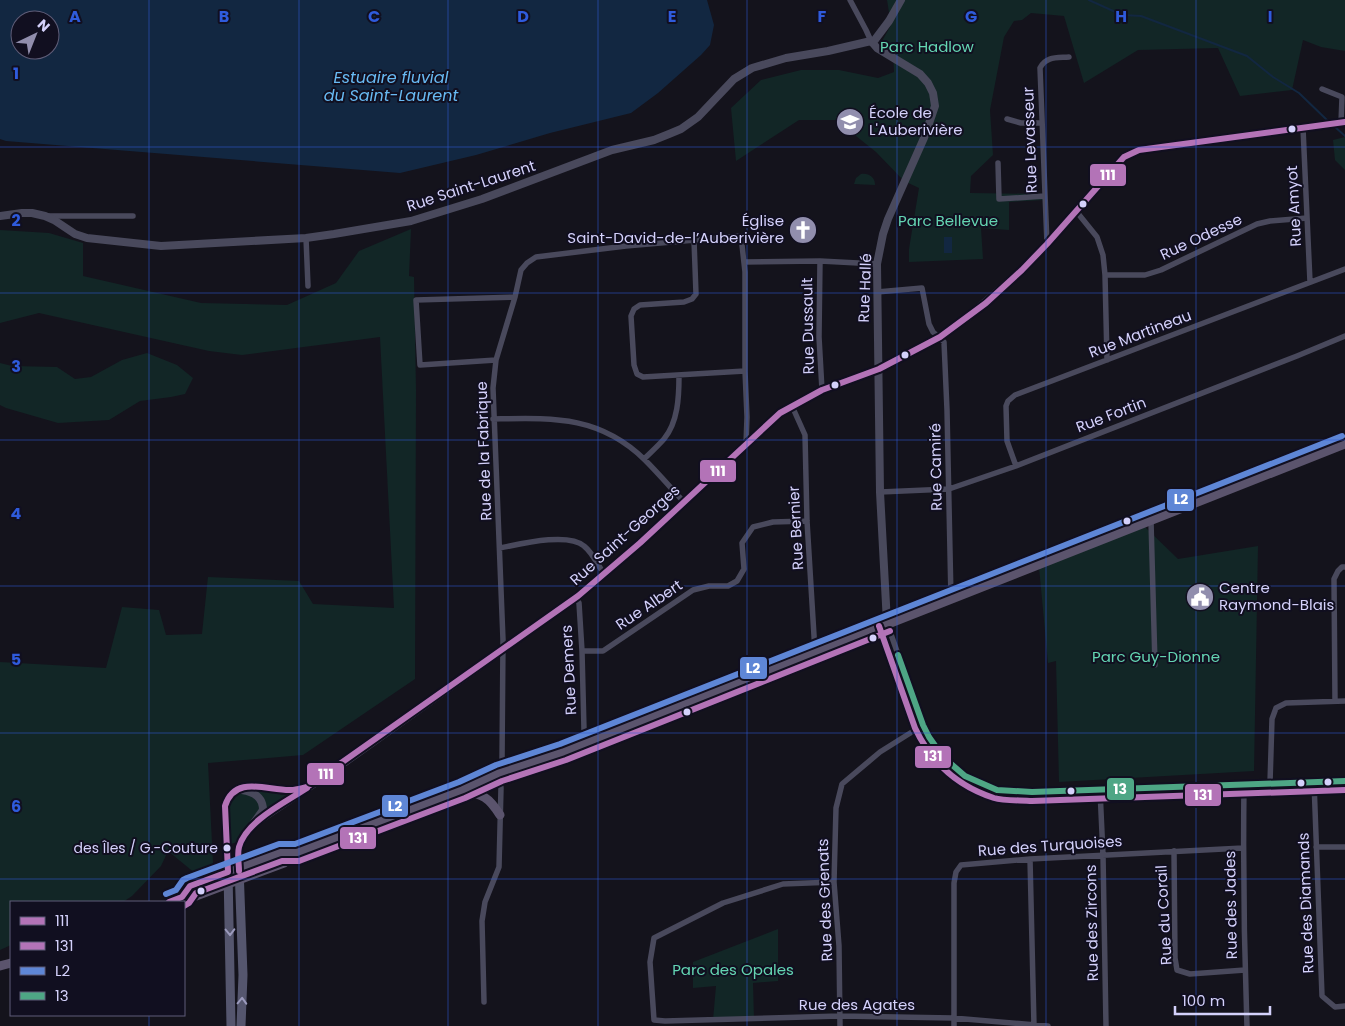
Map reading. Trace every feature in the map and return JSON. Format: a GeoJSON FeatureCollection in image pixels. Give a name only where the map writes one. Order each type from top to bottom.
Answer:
{"type":"FeatureCollection","features":[{"type":"Feature","properties":{"kind":"main road"},"geometry":{"type":"LineString","coordinates":[[171,901],[182,896],[196,896],[284,863],[296,853],[462,790],[503,772],[586,743],[1345,444]]}},
{"type":"Feature","properties":{"kind":"main road"},"geometry":{"type":"LineString","coordinates":[[462,790],[487,798],[500,814]]}},
{"type":"Feature","properties":{"kind":"main road"},"geometry":{"type":"LineString","coordinates":[[182,896],[190,886],[281,852],[296,853]]}},
{"type":"Feature","properties":{"kind":"main road"},"geometry":{"type":"LineString","coordinates":[[239,868],[243,975],[241,1026]]}},
{"type":"Feature","properties":{"kind":"main road"},"geometry":{"type":"LineString","coordinates":[[228,872],[231,1026]]}},
{"type":"Feature","properties":{"kind":"street","name":"Rue Hallé"},"geometry":{"type":"LineString","coordinates":[[850,0],[871,41],[877,48],[920,74],[928,83],[933,93],[935,106],[924,138],[888,219],[877,264],[880,492],[887,623]]}},
{"type":"Feature","properties":{"kind":"street"},"geometry":{"type":"LineString","coordinates":[[871,41],[874,41],[881,32],[901,0]]}},
{"type":"Feature","properties":{"kind":"street","name":"Rue Saint-Laurent"},"geometry":{"type":"LineString","coordinates":[[0,216],[27,213],[46,216],[61,223],[81,237],[161,246],[306,238],[375,228],[427,216],[504,192],[612,150],[654,140],[681,129],[706,108],[734,79],[752,68],[786,58],[828,52],[871,41]]}},
{"type":"Feature","properties":{"kind":"street","name":"Rue Levasseur"},"geometry":{"type":"LineString","coordinates":[[1047,244],[1040,68],[1042,63],[1050,58],[1069,57]]}},
{"type":"Feature","properties":{"kind":"street"},"geometry":{"type":"LineString","coordinates":[[1322,89],[1342,96],[1343,123]]}},
{"type":"Feature","properties":{"kind":"street"},"geometry":{"type":"LineString","coordinates":[[1007,119],[1022,123],[1042,123]]}},
{"type":"Feature","properties":{"kind":"street","name":"Rue Saint-Georges"},"geometry":{"type":"LineString","coordinates":[[251,827],[576,598],[604,575],[780,413],[822,390],[879,369],[940,337],[968,317],[1022,270],[1124,157],[1139,150],[1343,123]]}},
{"type":"Feature","properties":{"kind":"street","name":"Rue Amyot"},"geometry":{"type":"LineString","coordinates":[[1303,128],[1310,282]]}},
{"type":"Feature","properties":{"kind":"street"},"geometry":{"type":"LineString","coordinates":[[998,163],[999,199],[1045,196]]}},
{"type":"Feature","properties":{"kind":"street"},"geometry":{"type":"LineString","coordinates":[[1076,211],[1097,237],[1103,255],[1107,360]]}},
{"type":"Feature","properties":{"kind":"street"},"geometry":{"type":"LineString","coordinates":[[46,216],[133,216]]}},
{"type":"Feature","properties":{"kind":"street","name":"Rue Odesse"},"geometry":{"type":"LineString","coordinates":[[1105,275],[1145,275],[1161,270],[1257,224],[1307,218]]}},
{"type":"Feature","properties":{"kind":"street","name":"Rue de la Fabrique"},"geometry":{"type":"LineString","coordinates":[[484,1002],[482,921],[485,902],[498,867],[503,772],[503,650],[493,388],[496,360],[521,270],[526,263],[536,257],[626,246],[741,236],[744,262]]}},
{"type":"Feature","properties":{"kind":"street"},"geometry":{"type":"LineString","coordinates":[[306,238],[308,286]]}},
{"type":"Feature","properties":{"kind":"street"},"geometry":{"type":"LineString","coordinates":[[694,240],[696,294],[692,299],[684,302],[640,305],[634,309],[631,316],[634,365],[637,374],[643,377],[745,371]]}},
{"type":"Feature","properties":{"kind":"street"},"geometry":{"type":"LineString","coordinates":[[746,444],[744,262],[877,264]]}},
{"type":"Feature","properties":{"kind":"street","name":"Rue Dussault"},"geometry":{"type":"LineString","coordinates":[[820,262],[819,337],[822,390]]}},
{"type":"Feature","properties":{"kind":"street","name":"Rue Martineau"},"geometry":{"type":"LineString","coordinates":[[1016,466],[1007,441],[1006,406],[1008,401],[1015,395],[1345,269]]}},
{"type":"Feature","properties":{"kind":"street"},"geometry":{"type":"LineString","coordinates":[[878,292],[922,288],[929,324],[933,332],[940,337]]}},
{"type":"Feature","properties":{"kind":"street"},"geometry":{"type":"LineString","coordinates":[[496,360],[420,365],[416,300],[515,297]]}},
{"type":"Feature","properties":{"kind":"street","name":"Rue Fortin"},"geometry":{"type":"LineString","coordinates":[[880,492],[949,489],[1016,466],[1345,336]]}},
{"type":"Feature","properties":{"kind":"street","name":"Rue Camiré"},"geometry":{"type":"LineString","coordinates":[[940,337],[944,342],[951,599]]}},
{"type":"Feature","properties":{"kind":"street"},"geometry":{"type":"LineString","coordinates":[[644,459],[664,438],[674,422],[679,400],[678,376]]}},
{"type":"Feature","properties":{"kind":"street","name":"Rue Bernier"},"geometry":{"type":"LineString","coordinates":[[792,406],[805,435],[807,521],[815,652]]}},
{"type":"Feature","properties":{"kind":"street"},"geometry":{"type":"LineString","coordinates":[[493,419],[543,418],[572,421],[601,429],[623,442],[644,459],[684,502]]}},
{"type":"Feature","properties":{"kind":"street","name":"Rue Albert"},"geometry":{"type":"LineString","coordinates":[[582,651],[603,650],[693,590],[709,586],[728,586],[738,581],[744,568],[742,543],[754,526],[773,522],[807,521]]}},
{"type":"Feature","properties":{"kind":"street"},"geometry":{"type":"LineString","coordinates":[[1150,521],[1155,665]]}},
{"type":"Feature","properties":{"kind":"street"},"geometry":{"type":"LineString","coordinates":[[500,548],[548,540],[567,539],[584,545],[604,575]]}},
{"type":"Feature","properties":{"kind":"street"},"geometry":{"type":"LineString","coordinates":[[1335,701],[1334,579],[1338,571],[1345,567]]}},
{"type":"Feature","properties":{"kind":"street","name":"Rue Demers"},"geometry":{"type":"LineString","coordinates":[[576,598],[582,651],[586,743]]}},
{"type":"Feature","properties":{"kind":"street"},"geometry":{"type":"LineString","coordinates":[[887,623],[929,737],[943,757],[965,776],[996,790],[1032,792],[1345,781]]}},
{"type":"Feature","properties":{"kind":"street"},"geometry":{"type":"LineString","coordinates":[[1270,783],[1272,719],[1276,708],[1286,703],[1345,701]]}},
{"type":"Feature","properties":{"kind":"street","name":"Rue des Grenats"},"geometry":{"type":"LineString","coordinates":[[840,1026],[839,946],[834,882],[836,808],[842,784],[880,752],[923,725]]}},
{"type":"Feature","properties":{"kind":"street","name":"Rue des Diamands"},"geometry":{"type":"LineString","coordinates":[[1314,782],[1322,996],[1335,1007],[1345,1006]]}},
{"type":"Feature","properties":{"kind":"street","name":"Rue des Jades"},"geometry":{"type":"LineString","coordinates":[[1244,784],[1243,848],[1247,1026]]}},
{"type":"Feature","properties":{"kind":"street","name":"Rue Saint-Georges"},"geometry":{"type":"LineString","coordinates":[[238,789],[251,786],[291,790],[308,787]]}},
{"type":"Feature","properties":{"kind":"street"},"geometry":{"type":"LineString","coordinates":[[228,872],[225,806],[232,792],[238,789]]}},
{"type":"Feature","properties":{"kind":"street","name":"Rue Saint-Georges"},"geometry":{"type":"LineString","coordinates":[[238,789],[252,792],[257,795],[263,804],[263,810],[241,841],[239,847],[239,868]]}},
{"type":"Feature","properties":{"kind":"street","name":"Rue des Zircons"},"geometry":{"type":"LineString","coordinates":[[1100,790],[1106,1026]]}},
{"type":"Feature","properties":{"kind":"street"},"geometry":{"type":"LineString","coordinates":[[1316,846],[1345,847]]}},
{"type":"Feature","properties":{"kind":"street","name":"Rue des Turquoises"},"geometry":{"type":"LineString","coordinates":[[954,1026],[954,883],[956,872],[961,865],[1030,859],[1243,848]]}},
{"type":"Feature","properties":{"kind":"street","name":"Rue du Corail"},"geometry":{"type":"LineString","coordinates":[[1174,851],[1177,970],[1190,974],[1245,970]]}},
{"type":"Feature","properties":{"kind":"street"},"geometry":{"type":"LineString","coordinates":[[1030,859],[1034,1025]]}},
{"type":"Feature","properties":{"kind":"street"},"geometry":{"type":"LineString","coordinates":[[665,1023],[654,1020],[650,962],[654,938],[723,903],[783,884],[834,882]]}},
{"type":"Feature","properties":{"kind":"street","name":"Rue des Agates"},"geometry":{"type":"LineString","coordinates":[[665,1023],[840,1016],[953,1018],[1048,1026]]}},
{"type":"Feature","properties":{"kind":"street"},"geometry":{"type":"LineString","coordinates":[[748,1019],[749,1026]]}},
{"type":"Feature","properties":{"kind":"green space"},"geometry":{"type":"Polygon","coordinates":[[[887,0],[1345,0],[1345,51],[1321,47],[1303,40],[1292,90],[1240,96],[1218,48],[1138,50],[1084,83],[1064,16],[1031,13],[1022,20],[1014,21],[1004,37],[990,110],[993,155],[971,176],[970,193],[1045,194],[1045,200],[1009,202],[1009,230],[981,228],[983,259],[909,262],[909,249],[919,188],[904,181],[876,152],[836,120],[799,120],[736,161],[731,108],[761,80],[801,70],[839,70],[878,78],[894,72],[893,51],[881,43],[891,25],[887,0]]]}},
{"type":"Feature","properties":{"kind":"green space"},"geometry":{"type":"Polygon","coordinates":[[[1345,137],[1345,170],[1335,160],[1333,140],[1345,137]]]}},
{"type":"Feature","properties":{"kind":"green space"},"geometry":{"type":"Polygon","coordinates":[[[861,174],[871,176],[875,185],[854,184],[856,178],[861,174]]]}},
{"type":"Feature","properties":{"kind":"green space"},"geometry":{"type":"Polygon","coordinates":[[[411,229],[409,276],[414,277],[416,390],[415,679],[303,755],[208,763],[213,863],[208,870],[196,874],[168,851],[161,866],[132,896],[124,901],[10,901],[10,945],[0,950],[0,662],[106,668],[122,607],[159,610],[166,635],[202,634],[208,577],[299,581],[313,604],[394,608],[380,337],[242,355],[209,351],[39,313],[0,323],[0,230],[49,233],[83,243],[83,276],[201,303],[287,305],[336,283],[359,251],[411,229]]]}},
{"type":"Feature","properties":{"kind":"green space"},"geometry":{"type":"Polygon","coordinates":[[[147,353],[177,365],[193,378],[185,394],[140,401],[109,420],[58,423],[0,405],[0,363],[12,366],[57,367],[75,379],[91,377],[122,360],[147,353]]]}},
{"type":"Feature","properties":{"kind":"green space","name":"Parc Guy-Dionne"},"geometry":{"type":"Polygon","coordinates":[[[1145,527],[1178,559],[1258,546],[1254,771],[1059,782],[1056,661],[1048,663],[1039,567],[1145,527]]]}},
{"type":"Feature","properties":{"kind":"green space"},"geometry":{"type":"Polygon","coordinates":[[[307,787],[261,819],[241,841],[227,845],[225,806],[238,789],[307,787]]]}},
{"type":"Feature","properties":{"kind":"green space","name":"Parc des Opales"},"geometry":{"type":"Polygon","coordinates":[[[778,929],[778,981],[753,983],[754,1019],[713,1020],[716,986],[693,988],[693,962],[778,929]]]}},
{"type":"Feature","properties":{"kind":"water","name":"Estuaire fluvial du Saint-Laurent"},"geometry":{"type":"Polygon","coordinates":[[[0,0],[707,0],[714,25],[710,45],[701,55],[658,93],[631,113],[550,133],[476,155],[400,173],[0,139],[0,0]]]}},
{"type":"Feature","properties":{"kind":"water"},"geometry":{"type":"Polygon","coordinates":[[[944,237],[952,237],[952,253],[944,253],[944,237]]]}},
{"type":"Feature","properties":{"kind":"waterway"},"geometry":{"type":"LineString","coordinates":[[1089,0],[1122,15],[1141,16],[1247,56],[1273,77],[1299,93],[1328,121]]}},
{"type":"Feature","properties":{"kind":"waterway"},"geometry":{"type":"LineString","coordinates":[[1334,126],[1345,136]]}},
{"type":"Feature","properties":{"kind":"transit line","name":"111"},"geometry":{"type":"LineString","coordinates":[[172,901],[182,897],[190,886],[228,872],[225,806],[230,796],[236,790],[253,786],[282,790],[307,787],[578,596],[640,543],[780,413],[822,390],[879,369],[940,337],[986,303],[1047,244],[1124,157],[1139,150],[1345,122]]}},
{"type":"Feature","properties":{"kind":"transit line","name":"L2"},"geometry":{"type":"LineString","coordinates":[[166,894],[176,890],[183,880],[187,878],[279,844],[295,844],[459,782],[496,765],[560,744],[1342,436]]}},
{"type":"Feature","properties":{"kind":"transit line","name":"131"},"geometry":{"type":"LineString","coordinates":[[879,626],[915,728],[929,752],[957,780],[994,798],[1032,801],[1345,790]]}},
{"type":"Feature","properties":{"kind":"transit line","name":"131"},"geometry":{"type":"LineString","coordinates":[[185,905],[196,893],[282,861],[299,861],[465,798],[502,781],[566,760],[890,631]]}},
{"type":"Feature","properties":{"kind":"transit line","name":"13"},"geometry":{"type":"LineString","coordinates":[[898,655],[923,725],[943,757],[965,776],[997,790],[1032,792],[1345,781]]}},
{"type":"Feature","properties":{"kind":"transit line","name":"111"},"geometry":{"type":"LineString","coordinates":[[239,871],[239,847],[250,829],[268,813],[307,788]]}},
{"type":"Feature","properties":{"kind":"place","name":"École de L'Auberivière"},"geometry":{"type":"Point","coordinates":[850,122]}},
{"type":"Feature","properties":{"kind":"place","name":"Église Saint-David-de-l’Auberivière"},"geometry":{"type":"Point","coordinates":[803,230]}},
{"type":"Feature","properties":{"kind":"place","name":"Centre Raymond-Blais"},"geometry":{"type":"Point","coordinates":[1200,597]}},
{"type":"Feature","properties":{"kind":"place","name":"des Îles / G.-Couture"},"geometry":{"type":"Point","coordinates":[227,848]}},
{"type":"Feature","properties":{"kind":"park label","name":"Parc Hadlow"},"geometry":{"type":"Point","coordinates":[927,47]}},
{"type":"Feature","properties":{"kind":"park label","name":"Parc Bellevue"},"geometry":{"type":"Point","coordinates":[948,221]}}]}
